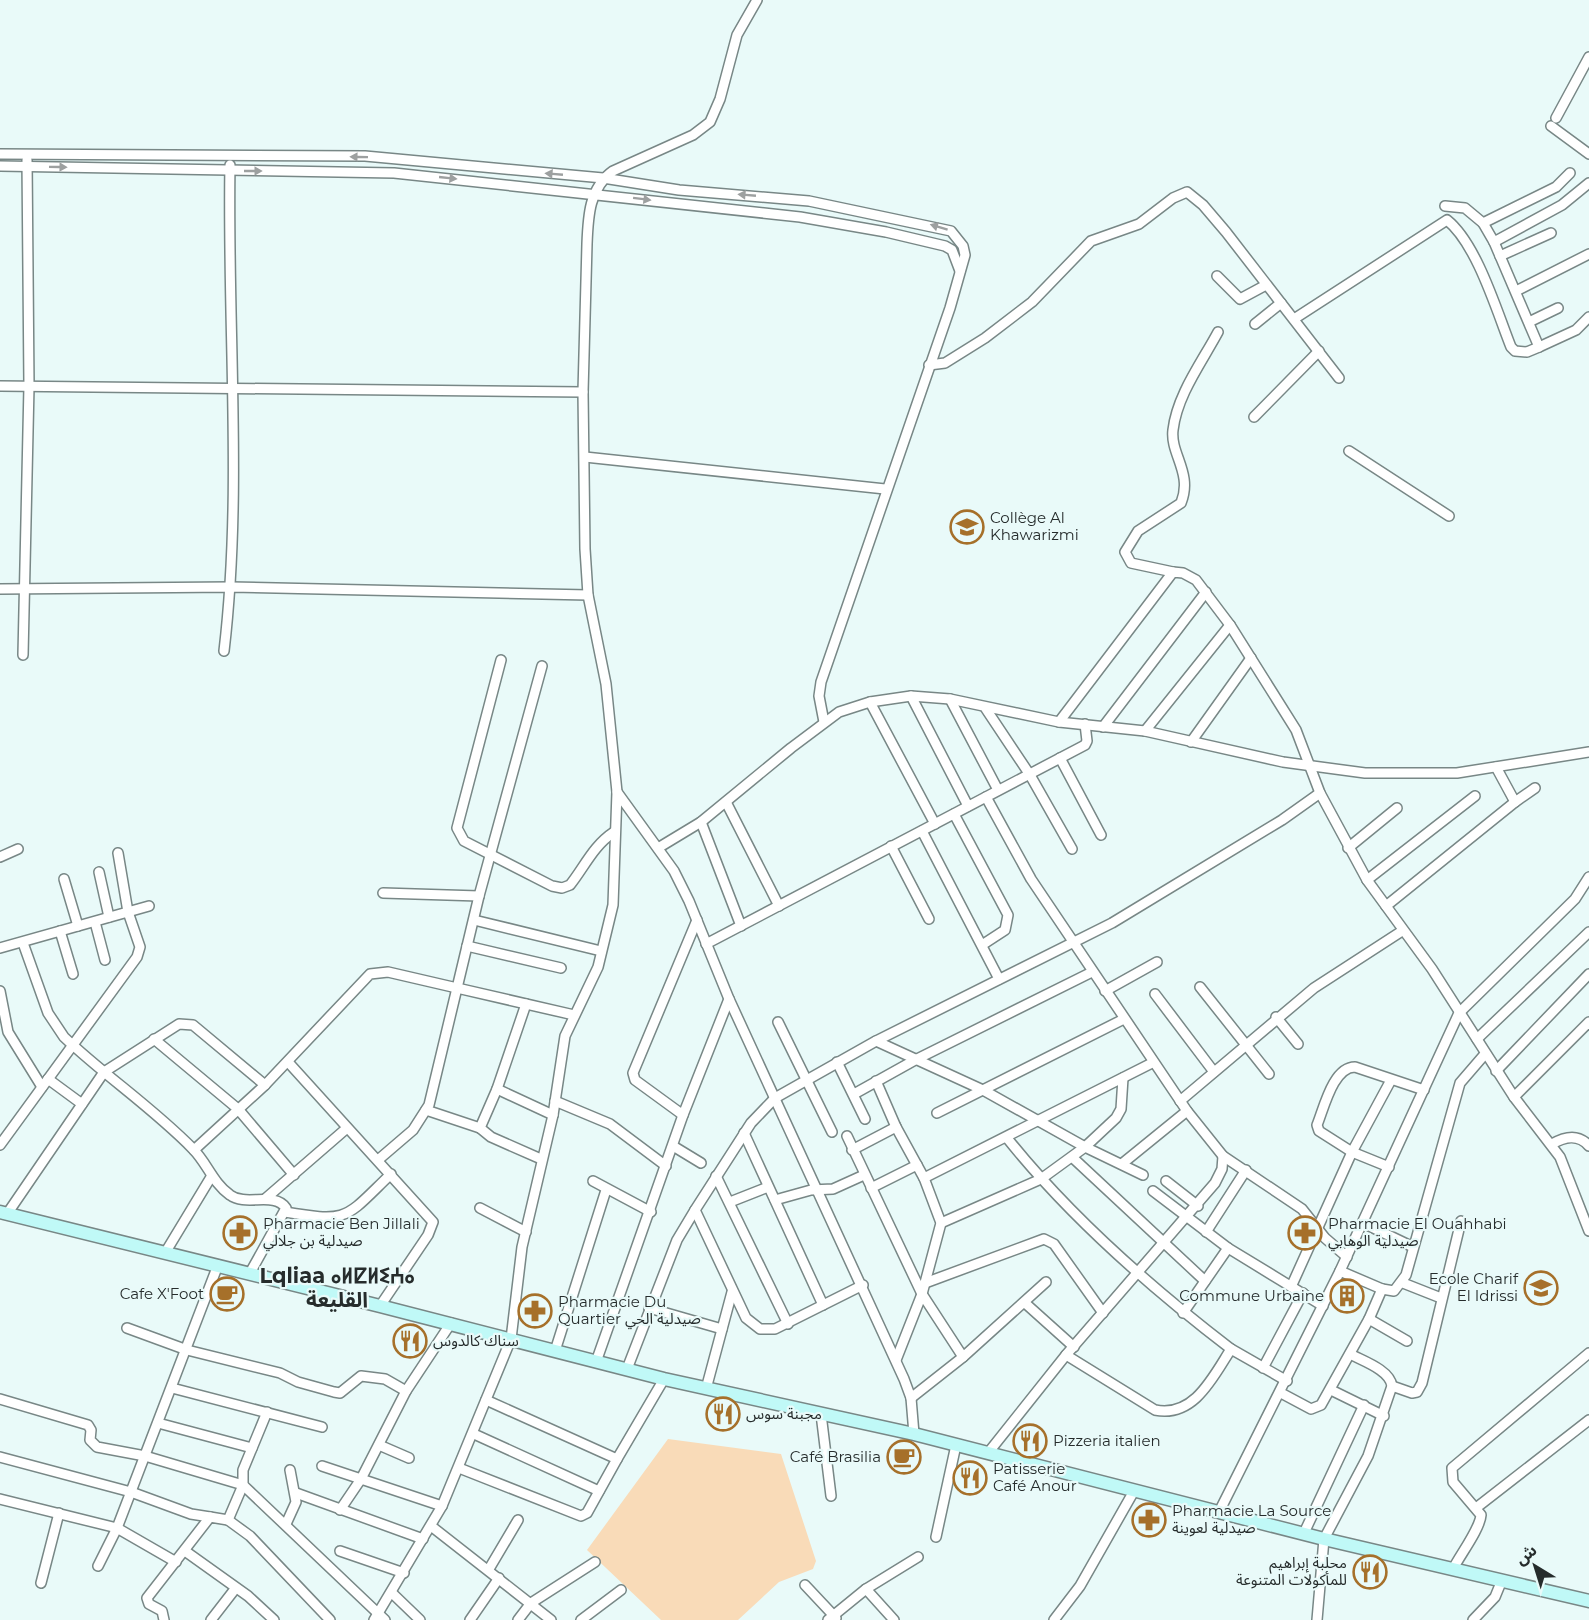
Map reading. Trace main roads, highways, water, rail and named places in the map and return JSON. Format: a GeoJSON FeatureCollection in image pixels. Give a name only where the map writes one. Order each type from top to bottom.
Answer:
{"type":"FeatureCollection","features":[{"type":"Feature","properties":{"kind":"main road"},"geometry":{"type":"LineString","coordinates":[[4,1213],[451,1323],[664,1379],[914,1434],[1324,1539],[1589,1601]]}},
{"type":"Feature","properties":{"kind":"place","name":"Collège Al Khawarizmi"},"geometry":{"type":"Point","coordinates":[967,527]}},
{"type":"Feature","properties":{"kind":"place","name":"Pharmacie Ben Jillali صيدلية بن جلالي"},"geometry":{"type":"Point","coordinates":[240,1233]}},
{"type":"Feature","properties":{"kind":"place","name":"Pharmacie El Ouahhabi صيدلية الوهابي"},"geometry":{"type":"Point","coordinates":[1305,1233]}},
{"type":"Feature","properties":{"kind":"place","name":"Ecole Charif El Idrissi"},"geometry":{"type":"Point","coordinates":[1541,1288]}},
{"type":"Feature","properties":{"kind":"place","name":"Cafe X'Foot"},"geometry":{"type":"Point","coordinates":[227,1294]}},
{"type":"Feature","properties":{"kind":"place","name":"Commune Urbaine"},"geometry":{"type":"Point","coordinates":[1347,1296]}},
{"type":"Feature","properties":{"kind":"place","name":"Pharmacie Du Quartier صيدلية الحي"},"geometry":{"type":"Point","coordinates":[535,1311]}},
{"type":"Feature","properties":{"kind":"place","name":"سناك كالدوس"},"geometry":{"type":"Point","coordinates":[410,1341]}},
{"type":"Feature","properties":{"kind":"place","name":"مجبنة سوس"},"geometry":{"type":"Point","coordinates":[723,1414]}},
{"type":"Feature","properties":{"kind":"place","name":"Pizzeria italien"},"geometry":{"type":"Point","coordinates":[1030,1441]}},
{"type":"Feature","properties":{"kind":"place","name":"Café Brasilia"},"geometry":{"type":"Point","coordinates":[904,1457]}},
{"type":"Feature","properties":{"kind":"place","name":"Patisserie Café Anour"},"geometry":{"type":"Point","coordinates":[970,1478]}},
{"type":"Feature","properties":{"kind":"place","name":"Pharmacie La Source صيدلية لعوينة"},"geometry":{"type":"Point","coordinates":[1149,1520]}},
{"type":"Feature","properties":{"kind":"place","name":"محلبة إبراهيم للمأكولات المتنوعة"},"geometry":{"type":"Point","coordinates":[1370,1572]}},
{"type":"Feature","properties":{"kind":"district","name":"Lqliaa ⴰⵍⵇⵍⵉⵄⴰ القليعة"},"geometry":{"type":"Point","coordinates":[337,1288]}}]}
